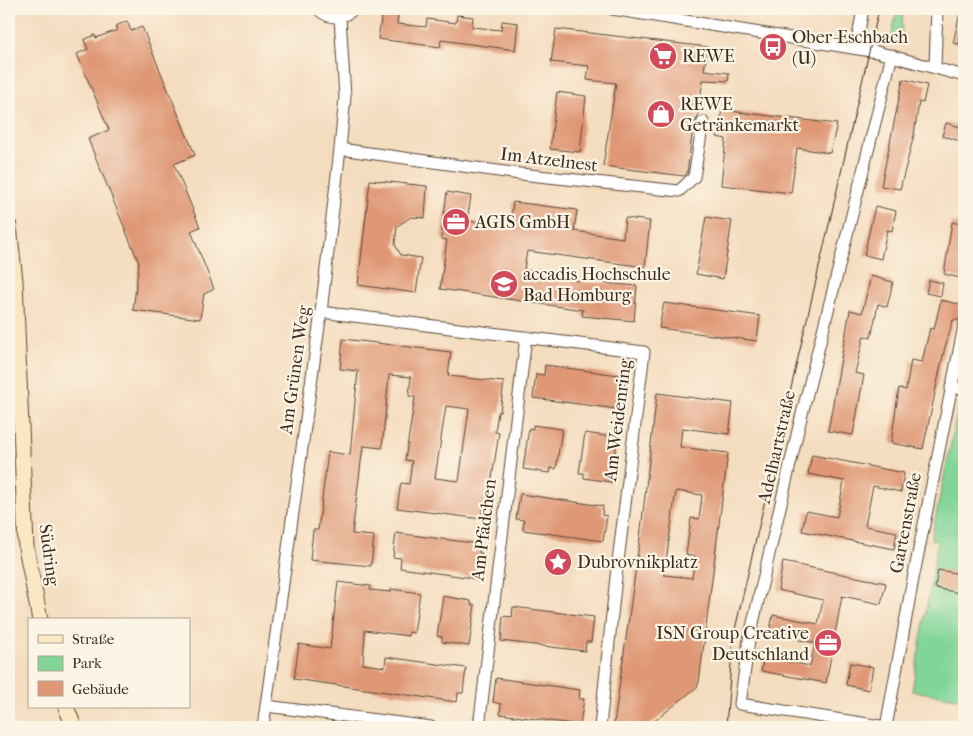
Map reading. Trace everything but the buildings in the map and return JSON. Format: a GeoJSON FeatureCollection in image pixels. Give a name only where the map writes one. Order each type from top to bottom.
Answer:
{"type":"FeatureCollection","features":[{"type":"Feature","properties":{"kind":"main road","name":"Südring"},"geometry":{"type":"LineString","coordinates":[[9,226],[16,281],[26,547],[40,618]]}},
{"type":"Feature","properties":{"kind":"main road"},"geometry":{"type":"LineString","coordinates":[[66,708],[74,727]]}},
{"type":"Feature","properties":{"kind":"street"},"geometry":{"type":"LineString","coordinates":[[318,9],[326,15],[340,17],[354,9]]}},
{"type":"Feature","properties":{"kind":"street"},"geometry":{"type":"LineString","coordinates":[[612,9],[644,11],[892,54],[964,76]]}},
{"type":"Feature","properties":{"kind":"street"},"geometry":{"type":"LineString","coordinates":[[856,48],[863,9]]}},
{"type":"Feature","properties":{"kind":"street"},"geometry":{"type":"LineString","coordinates":[[935,66],[937,9]]}},
{"type":"Feature","properties":{"kind":"street","name":"Am Grünen Weg"},"geometry":{"type":"LineString","coordinates":[[262,727],[321,312],[340,149],[345,97],[340,17]]}},
{"type":"Feature","properties":{"kind":"street","name":"Adelhartstraße"},"geometry":{"type":"LineString","coordinates":[[887,727],[740,704],[749,640],[800,422],[892,54]]}},
{"type":"Feature","properties":{"kind":"street","name":"Im Atzelnest"},"geometry":{"type":"LineString","coordinates":[[340,149],[520,174],[680,191],[694,177],[703,122]]}},
{"type":"Feature","properties":{"kind":"street","name":"Am Weidenring"},"geometry":{"type":"LineString","coordinates":[[321,312],[644,352],[612,610],[600,727]]}},
{"type":"Feature","properties":{"kind":"street","name":"Gartenstraße"},"geometry":{"type":"LineString","coordinates":[[887,727],[964,326]]}},
{"type":"Feature","properties":{"kind":"street","name":"Am Pfädchen"},"geometry":{"type":"LineString","coordinates":[[479,727],[493,596],[526,337]]}},
{"type":"Feature","properties":{"kind":"street"},"geometry":{"type":"LineString","coordinates":[[951,387],[964,389]]}},
{"type":"Feature","properties":{"kind":"street"},"geometry":{"type":"LineString","coordinates":[[266,706],[431,727]]}},
{"type":"Feature","properties":{"kind":"green space"},"geometry":{"type":"Polygon","coordinates":[[[897,9],[903,9],[901,41],[891,39],[897,9]]]}},
{"type":"Feature","properties":{"kind":"green space"},"geometry":{"type":"Polygon","coordinates":[[[959,404],[964,405],[964,699],[912,691],[938,541],[931,540],[959,404]]]}},
{"type":"Feature","properties":{"kind":"tram line"},"geometry":{"type":"LineString","coordinates":[[726,727],[733,638],[879,9]]}},
{"type":"Feature","properties":{"kind":"place","name":"Ober-Eschbach (U)"},"geometry":{"type":"Point","coordinates":[773,47]}},
{"type":"Feature","properties":{"kind":"place","name":"REWE"},"geometry":{"type":"Point","coordinates":[663,56]}},
{"type":"Feature","properties":{"kind":"place","name":"REWE Getränkemarkt"},"geometry":{"type":"Point","coordinates":[661,114]}},
{"type":"Feature","properties":{"kind":"place","name":"AGIS GmbH"},"geometry":{"type":"Point","coordinates":[456,222]}},
{"type":"Feature","properties":{"kind":"place","name":"accadis Hochschule Bad Homburg"},"geometry":{"type":"Point","coordinates":[504,284]}},
{"type":"Feature","properties":{"kind":"place","name":"Dubrovnikplatz"},"geometry":{"type":"Point","coordinates":[558,562]}},
{"type":"Feature","properties":{"kind":"place","name":"ISN Group Creative Deutschland"},"geometry":{"type":"Point","coordinates":[828,643]}}]}
